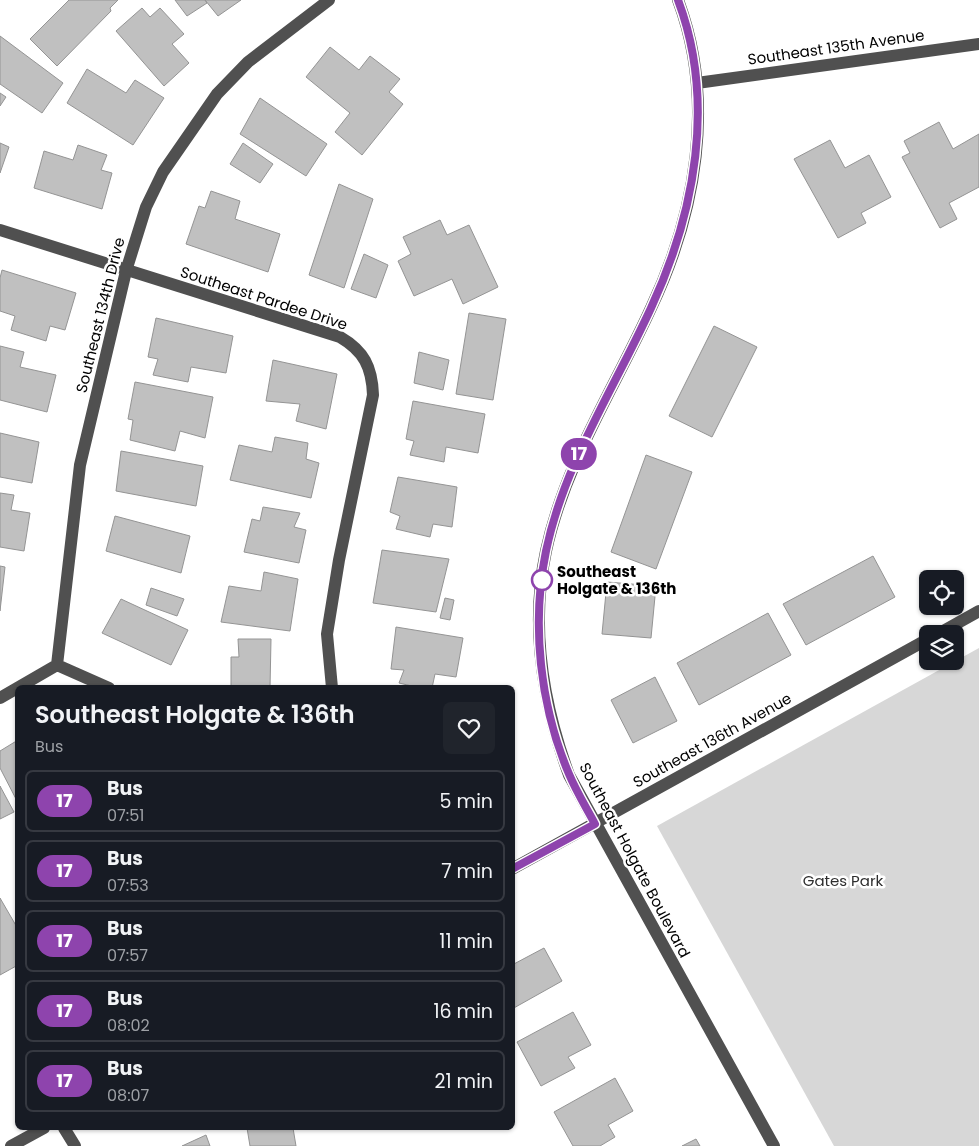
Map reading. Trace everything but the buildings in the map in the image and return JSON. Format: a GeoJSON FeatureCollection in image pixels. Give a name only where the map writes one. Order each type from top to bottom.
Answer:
{"type":"FeatureCollection","features":[{"type":"Feature","properties":{"kind":"street","name":"Southeast 134th Drive"},"geometry":{"type":"LineString","coordinates":[[57,665],[80,465],[126,271],[150,198],[163,172],[217,94],[248,62],[329,0]]}},
{"type":"Feature","properties":{"kind":"street","name":"Southeast Holgate Boulevard"},"geometry":{"type":"LineString","coordinates":[[678,0],[692,46],[699,120],[696,157],[678,242],[651,309],[574,462],[560,498],[546,553],[540,602],[539,630],[546,695],[555,734],[569,775],[774,1146]]}},
{"type":"Feature","properties":{"kind":"street","name":"Southeast 135th Avenue"},"geometry":{"type":"LineString","coordinates":[[697,83],[979,44]]}},
{"type":"Feature","properties":{"kind":"street","name":"Southeast Pardee Drive"},"geometry":{"type":"LineString","coordinates":[[0,230],[340,337],[361,352],[372,377],[372,394],[338,560],[327,634],[332,685]]}},
{"type":"Feature","properties":{"kind":"street"},"geometry":{"type":"LineString","coordinates":[[954,625],[979,611]]}},
{"type":"Feature","properties":{"kind":"street","name":"Southeast 136th Avenue"},"geometry":{"type":"LineString","coordinates":[[515,867],[919,645]]}},
{"type":"Feature","properties":{"kind":"street"},"geometry":{"type":"LineString","coordinates":[[22,685],[57,665],[103,685]]}},
{"type":"Feature","properties":{"kind":"street"},"geometry":{"type":"LineString","coordinates":[[0,698],[15,689]]}},
{"type":"Feature","properties":{"kind":"street"},"geometry":{"type":"LineString","coordinates":[[11,1146],[40,1130]]}},
{"type":"Feature","properties":{"kind":"street"},"geometry":{"type":"LineString","coordinates":[[65,1130],[75,1146]]}},
{"type":"Feature","properties":{"kind":"green space","name":"Gates Park"},"geometry":{"type":"Polygon","coordinates":[[[979,648],[979,1146],[834,1146],[657,826],[939,670],[964,670],[964,656],[979,648]]]}},
{"type":"Feature","properties":{"kind":"bus line","name":"17"},"geometry":{"type":"LineString","coordinates":[[515,867],[595,824],[569,775],[549,712],[541,659],[540,602],[546,553],[560,498],[574,462],[651,309],[665,277],[678,242],[687,206],[696,157],[699,120],[692,46],[678,0]]}},
{"type":"Feature","properties":{"kind":"place","name":"Southeast Holgate & 136th"},"geometry":{"type":"Point","coordinates":[542,580]}}]}
